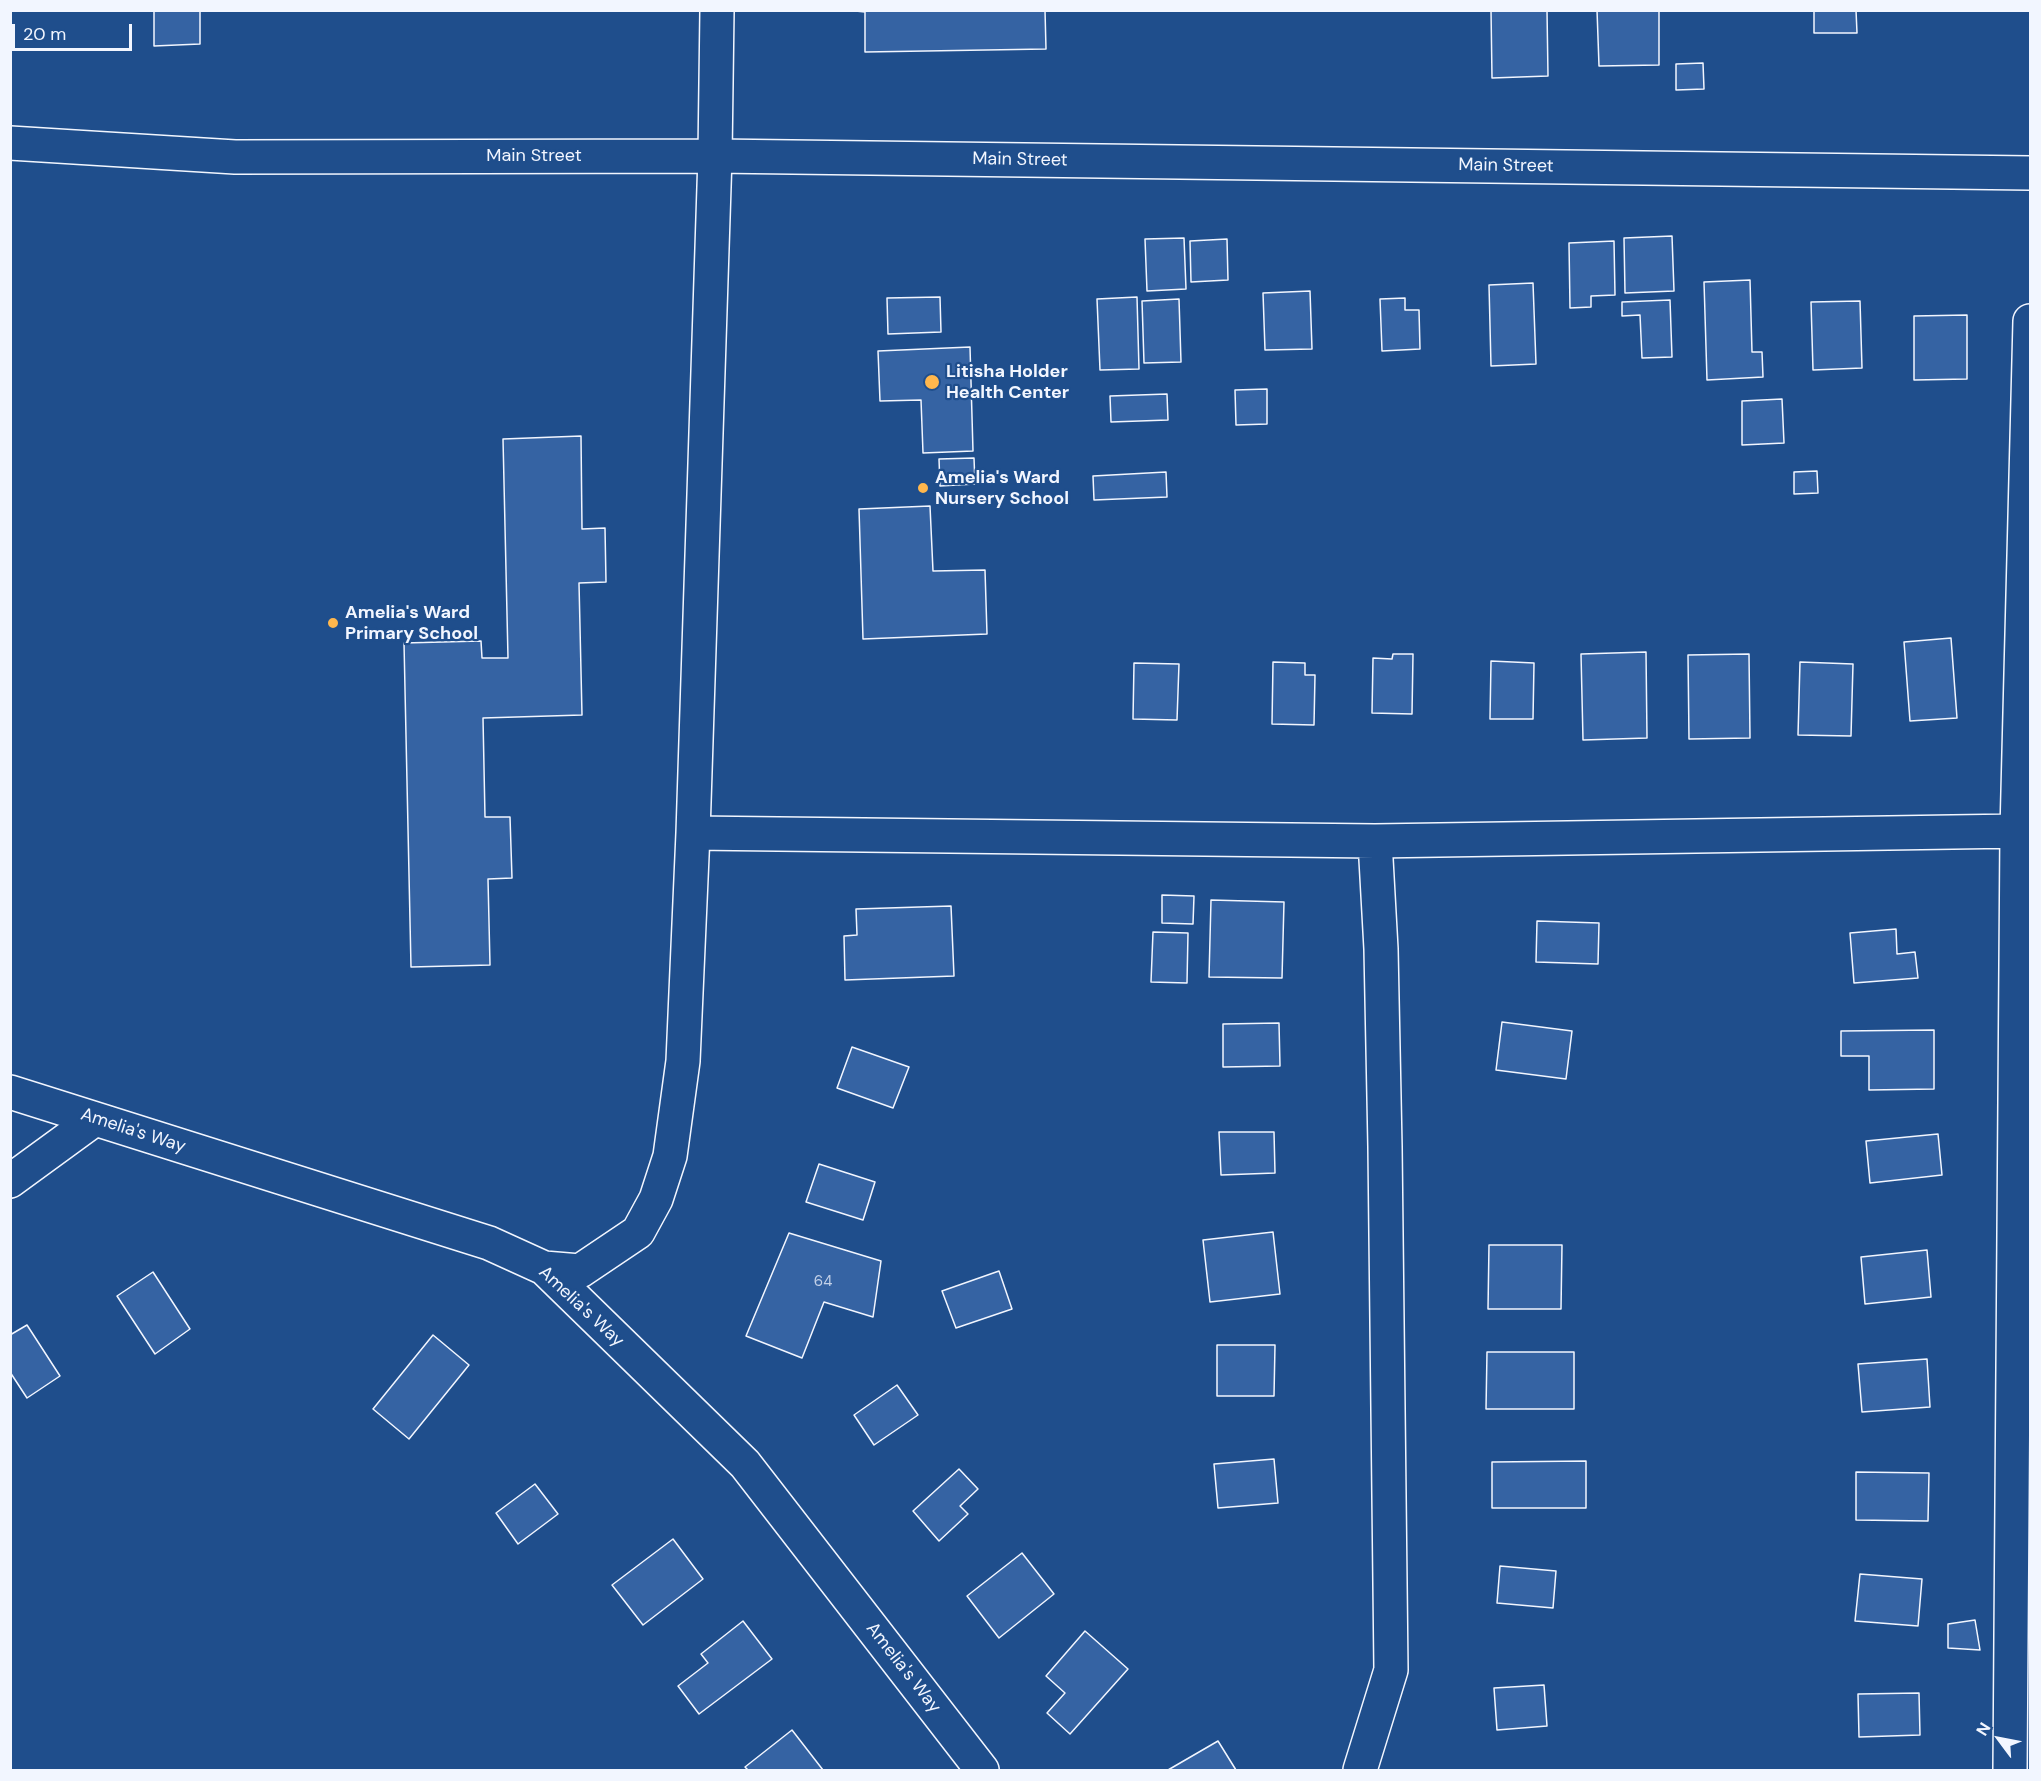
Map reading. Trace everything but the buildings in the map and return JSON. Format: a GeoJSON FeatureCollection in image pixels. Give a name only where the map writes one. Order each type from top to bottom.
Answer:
{"type":"FeatureCollection","features":[{"type":"Feature","properties":{"kind":"street"},"geometry":{"type":"LineString","coordinates":[[544,1268],[580,1271],[638,1232],[656,1199],[670,1156],[683,1061],[693,833],[715,156],[717,10]]}},
{"type":"Feature","properties":{"kind":"street","name":"Main Street"},"geometry":{"type":"LineString","coordinates":[[10,143],[235,157],[715,156],[2031,173]]}},
{"type":"Feature","properties":{"kind":"street"},"geometry":{"type":"LineString","coordinates":[[2010,1770],[2017,831],[2031,321]]}},
{"type":"Feature","properties":{"kind":"street"},"geometry":{"type":"LineString","coordinates":[[693,833],[1375,841],[2017,831]]}},
{"type":"Feature","properties":{"kind":"street"},"geometry":{"type":"LineString","coordinates":[[1360,1770],[1391,1670],[1384,1101],[1375,841]]}},
{"type":"Feature","properties":{"kind":"street","name":"Amelia's Way"},"geometry":{"type":"LineString","coordinates":[[10,1092],[489,1243],[544,1268],[745,1464],[982,1770]]}},
{"type":"Feature","properties":{"kind":"street"},"geometry":{"type":"LineString","coordinates":[[10,1181],[95,1119]]}},
{"type":"Feature","properties":{"kind":"place","name":"Litisha Holder Health Center"},"geometry":{"type":"Point","coordinates":[932,382]}},
{"type":"Feature","properties":{"kind":"place","name":"Amelia's Ward Nursery School"},"geometry":{"type":"Point","coordinates":[923,488]}},
{"type":"Feature","properties":{"kind":"place","name":"Amelia's Ward Primary School"},"geometry":{"type":"Point","coordinates":[333,623]}}]}
